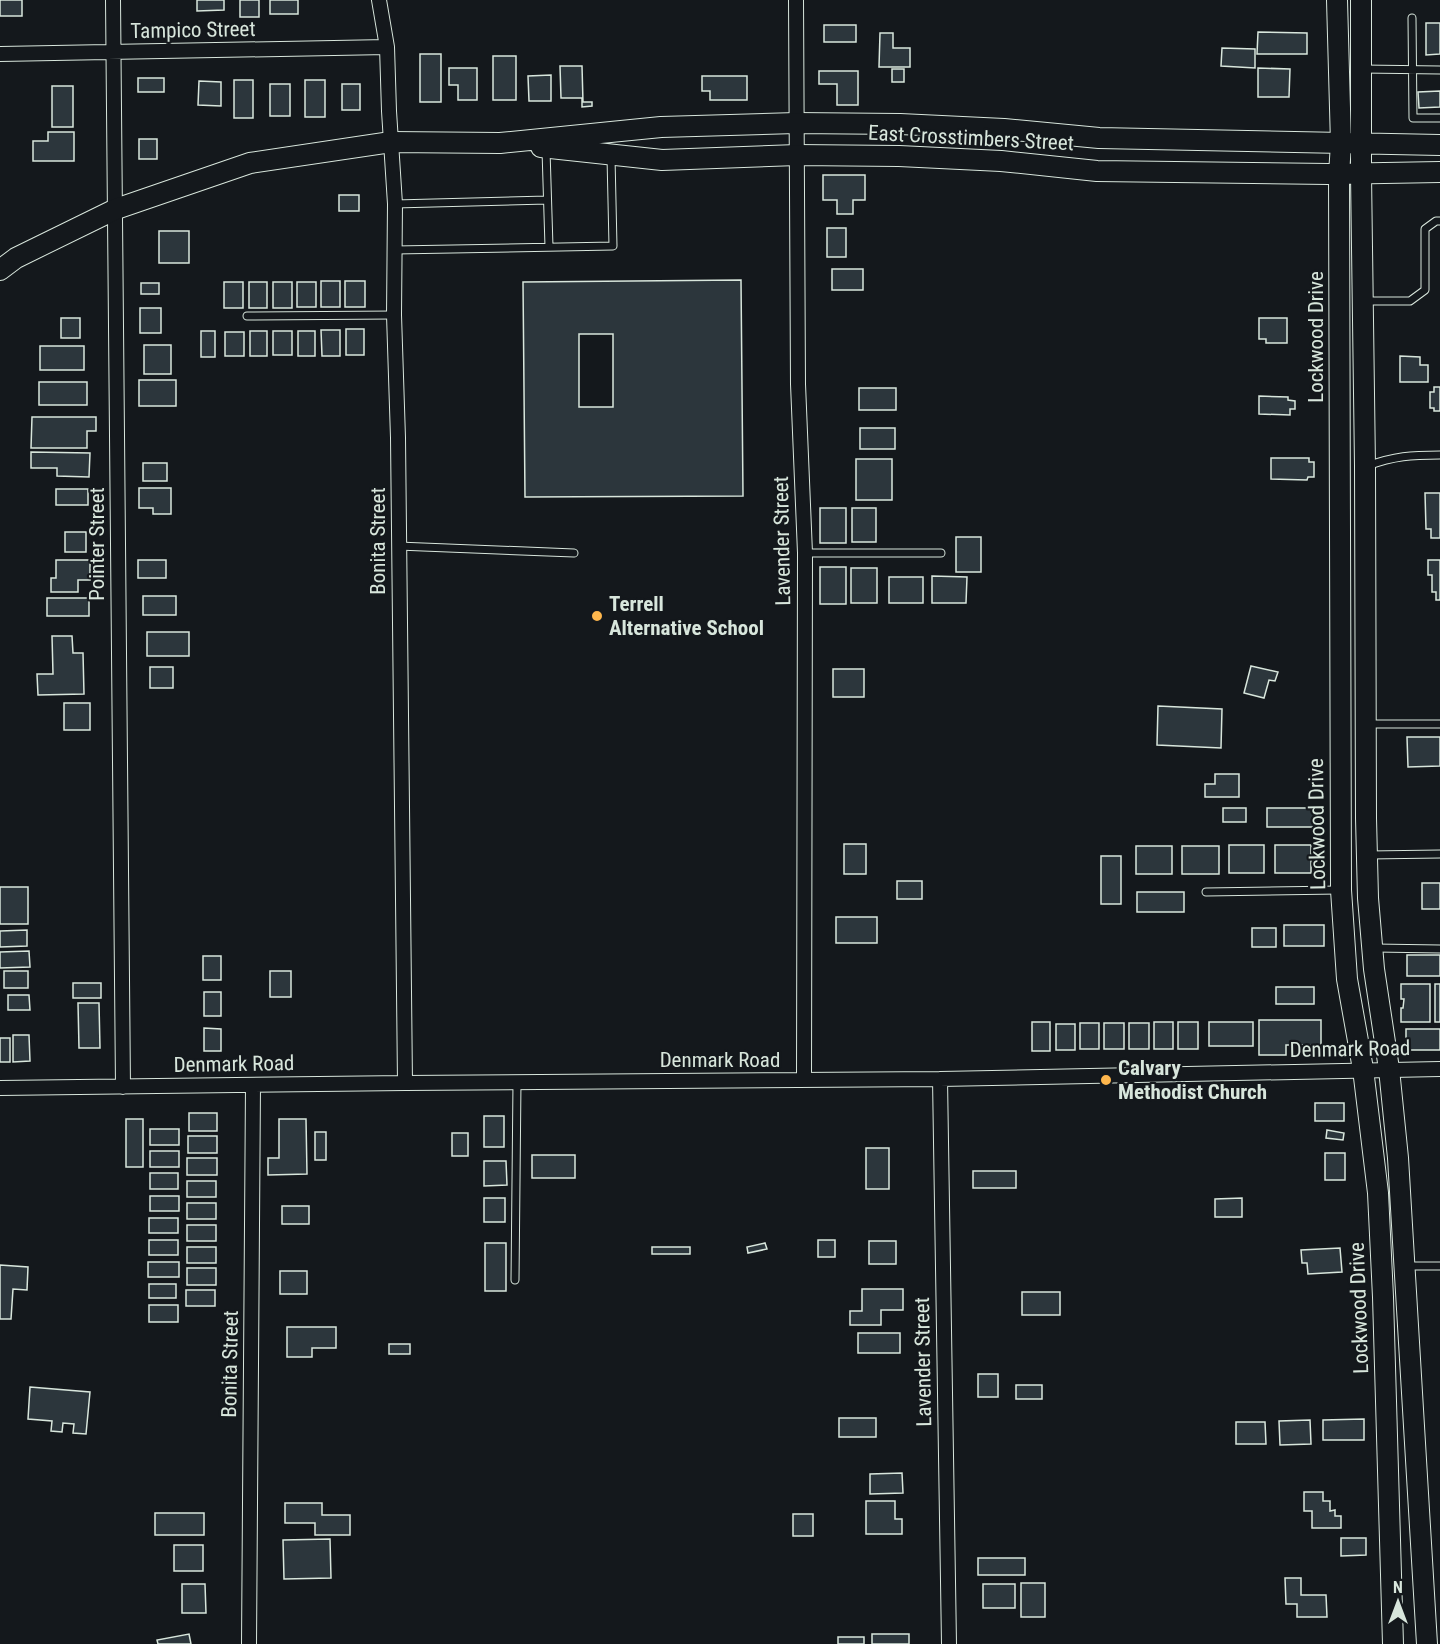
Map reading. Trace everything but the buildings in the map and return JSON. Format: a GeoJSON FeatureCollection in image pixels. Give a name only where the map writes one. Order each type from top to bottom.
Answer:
{"type":"FeatureCollection","features":[{"type":"Feature","properties":{"kind":"main road","name":"Lockwood Drive"},"geometry":{"type":"LineString","coordinates":[[1337,0],[1341,144],[1339,174],[1341,890],[1347,979],[1363,1069],[1378,1193],[1393,1644]]}},
{"type":"Feature","properties":{"kind":"main road"},"geometry":{"type":"LineString","coordinates":[[1361,0],[1368,898],[1398,1158],[1427,1644]]}},
{"type":"Feature","properties":{"kind":"main road","name":"East Crosstimbers Street"},"geometry":{"type":"LineString","coordinates":[[0,270],[16,258],[116,209],[250,163],[391,142],[500,142],[661,128],[796,123],[900,124],[1004,129],[1099,138],[1440,145]]}},
{"type":"Feature","properties":{"kind":"main road"},"geometry":{"type":"LineString","coordinates":[[1069,168],[1074,136]]}},
{"type":"Feature","properties":{"kind":"main road","name":"East Crosstimbers Street"},"geometry":{"type":"LineString","coordinates":[[500,142],[662,160],[797,155],[899,156],[1001,161],[1097,171],[1339,174],[1440,172]]}},
{"type":"Feature","properties":{"kind":"main road"},"geometry":{"type":"LineString","coordinates":[[1340,467],[1365,466]]}},
{"type":"Feature","properties":{"kind":"main road"},"geometry":{"type":"LineString","coordinates":[[1340,817],[1366,818]]}},
{"type":"Feature","properties":{"kind":"main road"},"geometry":{"type":"LineString","coordinates":[[1383,1297],[1407,1296]]}},
{"type":"Feature","properties":{"kind":"street","name":"Pointer Street"},"geometry":{"type":"LineString","coordinates":[[113,0],[123,1088]]}},
{"type":"Feature","properties":{"kind":"street","name":"Bonita Street"},"geometry":{"type":"LineString","coordinates":[[379,0],[387,47],[395,204],[394,315],[398,438],[405,1083]]}},
{"type":"Feature","properties":{"kind":"street","name":"Lavender Street"},"geometry":{"type":"LineString","coordinates":[[796,0],[798,384],[805,553],[804,1080]]}},
{"type":"Feature","properties":{"kind":"street","name":"Tampico Street"},"geometry":{"type":"LineString","coordinates":[[0,54],[387,47]]}},
{"type":"Feature","properties":{"kind":"street","name":"Denmark Road"},"geometry":{"type":"LineString","coordinates":[[0,1088],[940,1079],[1440,1069]]}},
{"type":"Feature","properties":{"kind":"street","name":"Lavender Street"},"geometry":{"type":"LineString","coordinates":[[940,1079],[949,1644]]}},
{"type":"Feature","properties":{"kind":"street","name":"Bonita Street"},"geometry":{"type":"LineString","coordinates":[[249,1644],[253,1085]]}},
{"type":"Feature","properties":{"kind":"lane"},"geometry":{"type":"LineString","coordinates":[[1412,18],[1413,118],[1440,118]]}},
{"type":"Feature","properties":{"kind":"lane"},"geometry":{"type":"LineString","coordinates":[[1361,69],[1440,70]]}},
{"type":"Feature","properties":{"kind":"lane"},"geometry":{"type":"LineString","coordinates":[[545,147],[549,247]]}},
{"type":"Feature","properties":{"kind":"lane"},"geometry":{"type":"LineString","coordinates":[[395,250],[613,246],[611,154]]}},
{"type":"Feature","properties":{"kind":"lane"},"geometry":{"type":"LineString","coordinates":[[395,204],[548,200]]}},
{"type":"Feature","properties":{"kind":"lane"},"geometry":{"type":"LineString","coordinates":[[1363,301],[1410,301],[1425,290],[1425,229],[1436,221],[1440,221]]}},
{"type":"Feature","properties":{"kind":"lane"},"geometry":{"type":"LineString","coordinates":[[247,316],[394,315]]}},
{"type":"Feature","properties":{"kind":"lane"},"geometry":{"type":"LineString","coordinates":[[1365,466],[1406,455],[1440,455]]}},
{"type":"Feature","properties":{"kind":"lane"},"geometry":{"type":"LineString","coordinates":[[398,546],[574,553]]}},
{"type":"Feature","properties":{"kind":"lane"},"geometry":{"type":"LineString","coordinates":[[805,553],[941,553]]}},
{"type":"Feature","properties":{"kind":"lane"},"geometry":{"type":"LineString","coordinates":[[1366,724],[1440,724]]}},
{"type":"Feature","properties":{"kind":"lane"},"geometry":{"type":"LineString","coordinates":[[1367,855],[1440,854]]}},
{"type":"Feature","properties":{"kind":"lane"},"geometry":{"type":"LineString","coordinates":[[1206,892],[1341,890]]}},
{"type":"Feature","properties":{"kind":"lane"},"geometry":{"type":"LineString","coordinates":[[1372,948],[1440,949]]}},
{"type":"Feature","properties":{"kind":"lane"},"geometry":{"type":"LineString","coordinates":[[515,1280],[517,1082]]}},
{"type":"Feature","properties":{"kind":"lane"},"geometry":{"type":"LineString","coordinates":[[1405,1266],[1440,1266]]}},
{"type":"Feature","properties":{"kind":"place","name":"Terrell Alternative School"},"geometry":{"type":"Point","coordinates":[597,616]}},
{"type":"Feature","properties":{"kind":"place","name":"Calvary Methodist Church"},"geometry":{"type":"Point","coordinates":[1106,1080]}}]}
